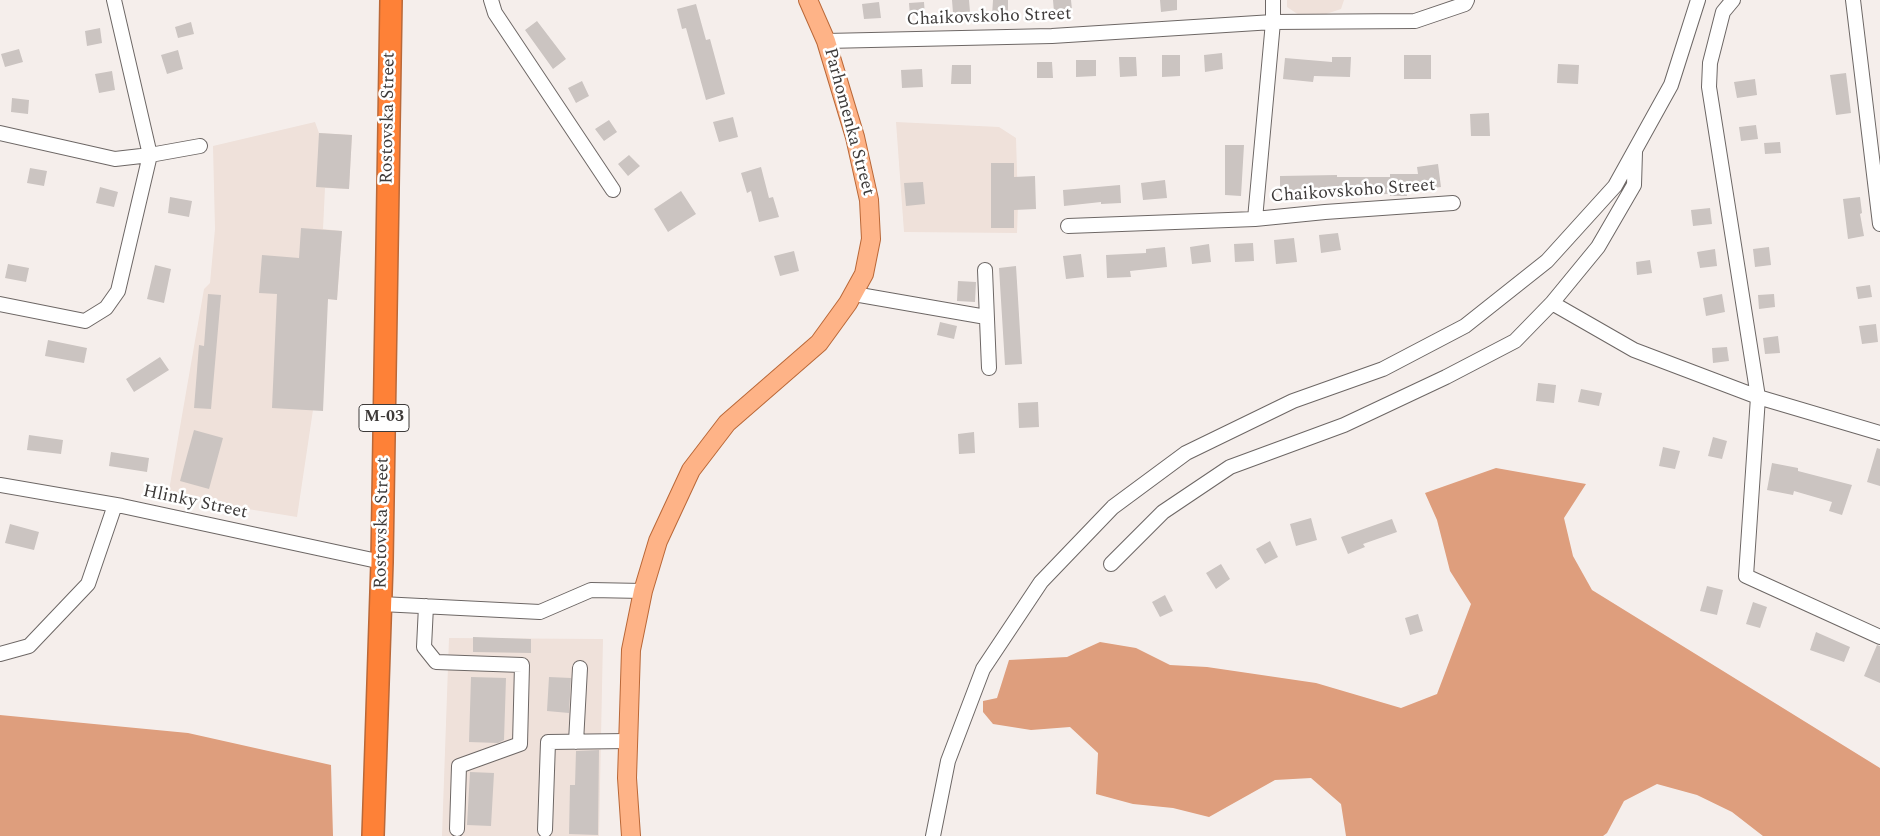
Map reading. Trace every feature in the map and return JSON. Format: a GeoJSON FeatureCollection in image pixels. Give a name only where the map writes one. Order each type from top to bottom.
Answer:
{"type":"FeatureCollection","features":[{"type":"Feature","properties":{"kind":"highway","name":"Rostovska Street"},"geometry":{"type":"LineString","coordinates":[[373,836],[382,562],[391,0]]}},
{"type":"Feature","properties":{"kind":"main road","name":"Parhomenka Street"},"geometry":{"type":"LineString","coordinates":[[631,836],[627,778],[631,650],[642,591],[658,541],[691,470],[727,423],[819,343],[851,299],[864,274],[871,239],[869,200],[855,138],[826,41],[808,0]]}},
{"type":"Feature","properties":{"kind":"street"},"geometry":{"type":"LineString","coordinates":[[0,304],[85,321],[106,308],[118,291],[150,156],[114,0]]}},
{"type":"Feature","properties":{"kind":"street"},"geometry":{"type":"LineString","coordinates":[[491,0],[495,13],[613,190]]}},
{"type":"Feature","properties":{"kind":"street"},"geometry":{"type":"LineString","coordinates":[[1273,0],[1273,22]]}},
{"type":"Feature","properties":{"kind":"street","name":"Chaikovskoho Street"},"geometry":{"type":"LineString","coordinates":[[826,41],[1052,36],[1273,22],[1415,21],[1465,4],[1467,0]]}},
{"type":"Feature","properties":{"kind":"street"},"geometry":{"type":"LineString","coordinates":[[933,836],[948,761],[983,669],[1041,582],[1113,507],[1186,453],[1292,400],[1383,369],[1465,326],[1547,261],[1615,186],[1671,85],[1698,0]]}},
{"type":"Feature","properties":{"kind":"street"},"geometry":{"type":"LineString","coordinates":[[1733,0],[1723,12],[1710,63],[1709,87],[1758,397],[1746,576],[1880,637]]}},
{"type":"Feature","properties":{"kind":"street"},"geometry":{"type":"LineString","coordinates":[[1853,0],[1880,224]]}},
{"type":"Feature","properties":{"kind":"street","name":"Chaikovskoho Street"},"geometry":{"type":"LineString","coordinates":[[1255,219],[1273,22]]}},
{"type":"Feature","properties":{"kind":"street"},"geometry":{"type":"LineString","coordinates":[[0,133],[115,159],[150,156],[200,146]]}},
{"type":"Feature","properties":{"kind":"street"},"geometry":{"type":"LineString","coordinates":[[1111,564],[1163,512],[1230,467],[1344,424],[1446,377],[1515,341],[1552,304],[1598,247],[1634,185],[1635,150]]}},
{"type":"Feature","properties":{"kind":"street","name":"Chaikovskoho Street"},"geometry":{"type":"LineString","coordinates":[[1068,226],[1255,219],[1453,203]]}},
{"type":"Feature","properties":{"kind":"street"},"geometry":{"type":"LineString","coordinates":[[985,270],[989,368]]}},
{"type":"Feature","properties":{"kind":"street"},"geometry":{"type":"LineString","coordinates":[[851,299],[986,317]]}},
{"type":"Feature","properties":{"kind":"street"},"geometry":{"type":"LineString","coordinates":[[1552,304],[1634,350],[1758,397],[1880,434]]}},
{"type":"Feature","properties":{"kind":"street","name":"Hlinky Street"},"geometry":{"type":"LineString","coordinates":[[0,485],[115,505],[382,562]]}},
{"type":"Feature","properties":{"kind":"street"},"geometry":{"type":"LineString","coordinates":[[0,654],[28,646],[88,584],[115,505]]}},
{"type":"Feature","properties":{"kind":"street"},"geometry":{"type":"LineString","coordinates":[[381,604],[540,612],[591,590],[642,591]]}},
{"type":"Feature","properties":{"kind":"street"},"geometry":{"type":"LineString","coordinates":[[426,606],[424,647],[436,662],[522,665],[520,744],[459,766],[457,829]]}},
{"type":"Feature","properties":{"kind":"street"},"geometry":{"type":"LineString","coordinates":[[576,742],[580,668]]}},
{"type":"Feature","properties":{"kind":"street"},"geometry":{"type":"LineString","coordinates":[[545,830],[548,742],[628,741]]}},
{"type":"Feature","properties":{"kind":"shaded area"},"geometry":{"type":"Polygon","coordinates":[[[1287,0],[1344,0],[1341,9],[1320,16],[1299,15],[1287,7],[1287,0]]]}},
{"type":"Feature","properties":{"kind":"shaded area"},"geometry":{"type":"Polygon","coordinates":[[[315,122],[319,133],[352,135],[349,189],[325,188],[323,229],[342,231],[337,300],[326,299],[313,410],[297,517],[168,496],[204,289],[210,283],[215,229],[213,146],[315,122]]]}},
{"type":"Feature","properties":{"kind":"shaded area"},"geometry":{"type":"Polygon","coordinates":[[[896,122],[999,127],[1016,138],[1017,233],[904,232],[896,122]]]}},
{"type":"Feature","properties":{"kind":"shaded area"},"geometry":{"type":"Polygon","coordinates":[[[1496,468],[1586,484],[1564,518],[1573,556],[1592,590],[1880,768],[1880,836],[1763,836],[1732,812],[1697,795],[1657,784],[1624,801],[1607,833],[1603,836],[1346,836],[1341,804],[1311,778],[1275,780],[1209,817],[1173,808],[1133,804],[1096,794],[1098,753],[1070,727],[1031,730],[993,724],[983,712],[983,701],[997,698],[1009,660],[1067,657],[1100,642],[1136,648],[1170,665],[1207,667],[1316,683],[1401,708],[1437,694],[1471,604],[1450,571],[1437,520],[1425,493],[1496,468]]]}},
{"type":"Feature","properties":{"kind":"shaded area"},"geometry":{"type":"Polygon","coordinates":[[[449,638],[603,639],[599,836],[442,836],[449,638]]]}},
{"type":"Feature","properties":{"kind":"shaded area"},"geometry":{"type":"Polygon","coordinates":[[[0,715],[188,733],[331,765],[333,836],[0,836],[0,715]]]}},
{"type":"Feature","properties":{"kind":"building"},"geometry":{"type":"Polygon","coordinates":[[[952,0],[969,0],[970,12],[953,13],[952,0]]]}},
{"type":"Feature","properties":{"kind":"building"},"geometry":{"type":"Polygon","coordinates":[[[993,0],[1008,0],[1008,15],[992,16],[993,0]]]}},
{"type":"Feature","properties":{"kind":"building"},"geometry":{"type":"Polygon","coordinates":[[[1053,0],[1071,0],[1072,10],[1054,12],[1053,0]]]}},
{"type":"Feature","properties":{"kind":"building"},"geometry":{"type":"Polygon","coordinates":[[[1160,0],[1177,0],[1177,10],[1161,12],[1160,0]]]}},
{"type":"Feature","properties":{"kind":"building"},"geometry":{"type":"Polygon","coordinates":[[[879,2],[881,18],[864,19],[862,4],[879,2]]]}},
{"type":"Feature","properties":{"kind":"building"},"geometry":{"type":"Polygon","coordinates":[[[924,2],[925,16],[910,16],[909,3],[924,2]]]}},
{"type":"Feature","properties":{"kind":"building"},"geometry":{"type":"Polygon","coordinates":[[[696,4],[706,40],[710,39],[725,94],[706,100],[686,28],[682,29],[677,9],[696,4]]]}},
{"type":"Feature","properties":{"kind":"building"},"geometry":{"type":"Polygon","coordinates":[[[537,21],[566,59],[553,69],[525,30],[537,21]]]}},
{"type":"Feature","properties":{"kind":"building"},"geometry":{"type":"Polygon","coordinates":[[[191,22],[194,34],[178,38],[175,27],[191,22]]]}},
{"type":"Feature","properties":{"kind":"building"},"geometry":{"type":"Polygon","coordinates":[[[100,28],[102,43],[87,46],[85,31],[100,28]]]}},
{"type":"Feature","properties":{"kind":"building"},"geometry":{"type":"Polygon","coordinates":[[[19,49],[23,62],[5,67],[1,54],[19,49]]]}},
{"type":"Feature","properties":{"kind":"building"},"geometry":{"type":"Polygon","coordinates":[[[178,50],[183,69],[167,74],[161,55],[178,50]]]}},
{"type":"Feature","properties":{"kind":"building"},"geometry":{"type":"Polygon","coordinates":[[[1222,53],[1223,69],[1205,72],[1204,55],[1222,53]]]}},
{"type":"Feature","properties":{"kind":"building"},"geometry":{"type":"Polygon","coordinates":[[[1162,55],[1180,55],[1180,76],[1162,77],[1162,55]]]}},
{"type":"Feature","properties":{"kind":"building"},"geometry":{"type":"Polygon","coordinates":[[[1404,55],[1431,55],[1431,79],[1404,79],[1404,55]]]}},
{"type":"Feature","properties":{"kind":"building"},"geometry":{"type":"Polygon","coordinates":[[[1119,57],[1136,57],[1137,76],[1120,77],[1119,57]]]}},
{"type":"Feature","properties":{"kind":"building"},"geometry":{"type":"Polygon","coordinates":[[[1332,57],[1351,57],[1350,77],[1314,76],[1313,82],[1283,79],[1285,58],[1332,62],[1332,57]]]}},
{"type":"Feature","properties":{"kind":"building"},"geometry":{"type":"Polygon","coordinates":[[[1076,60],[1096,60],[1096,76],[1076,77],[1076,60]]]}},
{"type":"Feature","properties":{"kind":"building"},"geometry":{"type":"Polygon","coordinates":[[[1037,62],[1052,62],[1053,78],[1037,78],[1037,62]]]}},
{"type":"Feature","properties":{"kind":"building"},"geometry":{"type":"Polygon","coordinates":[[[1558,64],[1579,65],[1578,84],[1557,83],[1558,64]]]}},
{"type":"Feature","properties":{"kind":"building"},"geometry":{"type":"Polygon","coordinates":[[[952,65],[971,65],[971,84],[951,84],[952,65]]]}},
{"type":"Feature","properties":{"kind":"building"},"geometry":{"type":"Polygon","coordinates":[[[922,69],[923,87],[902,88],[901,70],[922,69]]]}},
{"type":"Feature","properties":{"kind":"building"},"geometry":{"type":"Polygon","coordinates":[[[112,71],[115,90],[99,93],[95,74],[112,71]]]}},
{"type":"Feature","properties":{"kind":"building"},"geometry":{"type":"Polygon","coordinates":[[[1846,73],[1851,113],[1836,115],[1830,75],[1846,73]]]}},
{"type":"Feature","properties":{"kind":"building"},"geometry":{"type":"Polygon","coordinates":[[[1755,79],[1757,95],[1737,98],[1734,82],[1755,79]]]}},
{"type":"Feature","properties":{"kind":"building"},"geometry":{"type":"Polygon","coordinates":[[[582,81],[589,96],[576,103],[568,88],[582,81]]]}},
{"type":"Feature","properties":{"kind":"building"},"geometry":{"type":"Polygon","coordinates":[[[12,98],[29,100],[28,114],[11,112],[12,98]]]}},
{"type":"Feature","properties":{"kind":"building"},"geometry":{"type":"Polygon","coordinates":[[[1489,113],[1490,136],[1471,136],[1470,114],[1489,113]]]}},
{"type":"Feature","properties":{"kind":"building"},"geometry":{"type":"Polygon","coordinates":[[[733,117],[738,137],[719,142],[713,122],[733,117]]]}},
{"type":"Feature","properties":{"kind":"building"},"geometry":{"type":"Polygon","coordinates":[[[609,120],[617,132],[604,141],[595,129],[609,120]]]}},
{"type":"Feature","properties":{"kind":"building"},"geometry":{"type":"Polygon","coordinates":[[[1756,125],[1758,139],[1741,141],[1739,127],[1756,125]]]}},
{"type":"Feature","properties":{"kind":"building"},"geometry":{"type":"Polygon","coordinates":[[[319,133],[352,135],[349,189],[316,187],[319,133]]]}},
{"type":"Feature","properties":{"kind":"building"},"geometry":{"type":"Polygon","coordinates":[[[1780,142],[1781,153],[1765,154],[1764,143],[1780,142]]]}},
{"type":"Feature","properties":{"kind":"building"},"geometry":{"type":"Polygon","coordinates":[[[1225,145],[1244,145],[1241,196],[1225,195],[1225,145]]]}},
{"type":"Feature","properties":{"kind":"building"},"geometry":{"type":"Polygon","coordinates":[[[629,155],[640,166],[628,176],[618,164],[629,155]]]}},
{"type":"Feature","properties":{"kind":"building"},"geometry":{"type":"Polygon","coordinates":[[[991,163],[1014,163],[1014,177],[1035,176],[1036,209],[1014,210],[1014,228],[991,228],[991,163]]]}},
{"type":"Feature","properties":{"kind":"building"},"geometry":{"type":"Polygon","coordinates":[[[1438,164],[1441,187],[1407,191],[1407,196],[1390,196],[1390,194],[1316,197],[1316,194],[1280,195],[1280,176],[1337,175],[1337,177],[1390,177],[1390,174],[1418,174],[1417,167],[1438,164]]]}},
{"type":"Feature","properties":{"kind":"building"},"geometry":{"type":"Polygon","coordinates":[[[761,167],[769,198],[773,197],[779,217],[759,222],[751,191],[747,193],[741,173],[761,167]]]}},
{"type":"Feature","properties":{"kind":"building"},"geometry":{"type":"Polygon","coordinates":[[[30,168],[47,171],[44,186],[27,183],[30,168]]]}},
{"type":"Feature","properties":{"kind":"building"},"geometry":{"type":"Polygon","coordinates":[[[1165,180],[1167,198],[1143,200],[1141,183],[1165,180]]]}},
{"type":"Feature","properties":{"kind":"building"},"geometry":{"type":"Polygon","coordinates":[[[923,182],[925,204],[906,206],[904,183],[923,182]]]}},
{"type":"Feature","properties":{"kind":"building"},"geometry":{"type":"Polygon","coordinates":[[[1120,185],[1121,203],[1101,204],[1101,202],[1064,206],[1063,190],[1120,185]]]}},
{"type":"Feature","properties":{"kind":"building"},"geometry":{"type":"Polygon","coordinates":[[[100,187],[118,192],[114,207],[96,203],[100,187]]]}},
{"type":"Feature","properties":{"kind":"building"},"geometry":{"type":"Polygon","coordinates":[[[681,191],[696,214],[668,232],[654,209],[681,191]]]}},
{"type":"Feature","properties":{"kind":"building"},"geometry":{"type":"Polygon","coordinates":[[[170,197],[192,201],[189,217],[168,213],[170,197]]]}},
{"type":"Feature","properties":{"kind":"building"},"geometry":{"type":"Polygon","coordinates":[[[1860,197],[1862,213],[1860,214],[1864,236],[1848,239],[1843,199],[1860,197]]]}},
{"type":"Feature","properties":{"kind":"building"},"geometry":{"type":"Polygon","coordinates":[[[1710,208],[1712,224],[1693,226],[1691,210],[1710,208]]]}},
{"type":"Feature","properties":{"kind":"building"},"geometry":{"type":"Polygon","coordinates":[[[301,228],[342,231],[337,300],[328,299],[323,411],[272,408],[277,294],[259,293],[262,255],[299,258],[301,228]]]}},
{"type":"Feature","properties":{"kind":"building"},"geometry":{"type":"Polygon","coordinates":[[[1338,233],[1341,250],[1321,253],[1319,235],[1338,233]]]}},
{"type":"Feature","properties":{"kind":"building"},"geometry":{"type":"Polygon","coordinates":[[[1294,238],[1297,262],[1276,264],[1274,240],[1294,238]]]}},
{"type":"Feature","properties":{"kind":"building"},"geometry":{"type":"Polygon","coordinates":[[[1253,243],[1254,261],[1235,262],[1234,244],[1253,243]]]}},
{"type":"Feature","properties":{"kind":"building"},"geometry":{"type":"Polygon","coordinates":[[[1209,244],[1211,262],[1192,264],[1190,247],[1209,244]]]}},
{"type":"Feature","properties":{"kind":"building"},"geometry":{"type":"Polygon","coordinates":[[[1165,247],[1167,267],[1130,271],[1131,277],[1107,278],[1106,255],[1146,253],[1146,249],[1165,247]]]}},
{"type":"Feature","properties":{"kind":"building"},"geometry":{"type":"Polygon","coordinates":[[[1769,247],[1771,265],[1755,267],[1753,249],[1769,247]]]}},
{"type":"Feature","properties":{"kind":"building"},"geometry":{"type":"Polygon","coordinates":[[[1715,249],[1717,266],[1700,268],[1697,252],[1715,249]]]}},
{"type":"Feature","properties":{"kind":"building"},"geometry":{"type":"Polygon","coordinates":[[[794,251],[799,271],[780,276],[774,256],[794,251]]]}},
{"type":"Feature","properties":{"kind":"building"},"geometry":{"type":"Polygon","coordinates":[[[1081,254],[1084,277],[1066,279],[1063,256],[1081,254]]]}},
{"type":"Feature","properties":{"kind":"building"},"geometry":{"type":"Polygon","coordinates":[[[1650,260],[1652,273],[1637,275],[1636,262],[1650,260]]]}},
{"type":"Feature","properties":{"kind":"building"},"geometry":{"type":"Polygon","coordinates":[[[8,264],[29,268],[26,282],[5,278],[8,264]]]}},
{"type":"Feature","properties":{"kind":"building"},"geometry":{"type":"Polygon","coordinates":[[[155,265],[171,269],[164,303],[147,299],[155,265]]]}},
{"type":"Feature","properties":{"kind":"building"},"geometry":{"type":"Polygon","coordinates":[[[1016,266],[1022,364],[1005,365],[999,268],[1016,266]]]}},
{"type":"Feature","properties":{"kind":"building"},"geometry":{"type":"Polygon","coordinates":[[[958,281],[976,282],[975,302],[957,301],[958,281]]]}},
{"type":"Feature","properties":{"kind":"building"},"geometry":{"type":"Polygon","coordinates":[[[1870,285],[1872,297],[1858,299],[1856,287],[1870,285]]]}},
{"type":"Feature","properties":{"kind":"building"},"geometry":{"type":"Polygon","coordinates":[[[208,294],[221,295],[211,409],[194,408],[199,345],[204,346],[208,294]]]}},
{"type":"Feature","properties":{"kind":"building"},"geometry":{"type":"Polygon","coordinates":[[[1722,294],[1725,312],[1706,316],[1703,298],[1722,294]]]}},
{"type":"Feature","properties":{"kind":"building"},"geometry":{"type":"Polygon","coordinates":[[[1774,294],[1775,307],[1759,309],[1758,295],[1774,294]]]}},
{"type":"Feature","properties":{"kind":"building"},"geometry":{"type":"Polygon","coordinates":[[[940,322],[957,326],[954,339],[937,335],[940,322]]]}},
{"type":"Feature","properties":{"kind":"building"},"geometry":{"type":"Polygon","coordinates":[[[1876,324],[1878,342],[1862,344],[1859,326],[1876,324]]]}},
{"type":"Feature","properties":{"kind":"building"},"geometry":{"type":"Polygon","coordinates":[[[1778,336],[1780,353],[1765,354],[1763,338],[1778,336]]]}},
{"type":"Feature","properties":{"kind":"building"},"geometry":{"type":"Polygon","coordinates":[[[48,340],[87,348],[84,363],[45,356],[48,340]]]}},
{"type":"Feature","properties":{"kind":"building"},"geometry":{"type":"Polygon","coordinates":[[[1727,347],[1729,361],[1713,363],[1712,348],[1727,347]]]}},
{"type":"Feature","properties":{"kind":"building"},"geometry":{"type":"Polygon","coordinates":[[[160,357],[169,370],[134,392],[126,379],[160,357]]]}},
{"type":"Feature","properties":{"kind":"building"},"geometry":{"type":"Polygon","coordinates":[[[1538,383],[1556,385],[1554,403],[1536,401],[1538,383]]]}},
{"type":"Feature","properties":{"kind":"building"},"geometry":{"type":"Polygon","coordinates":[[[1581,389],[1602,393],[1599,406],[1578,402],[1581,389]]]}},
{"type":"Feature","properties":{"kind":"building"},"geometry":{"type":"Polygon","coordinates":[[[1038,402],[1039,427],[1019,428],[1018,403],[1038,402]]]}},
{"type":"Feature","properties":{"kind":"building"},"geometry":{"type":"Polygon","coordinates":[[[194,430],[223,438],[209,489],[180,481],[194,430]]]}},
{"type":"Feature","properties":{"kind":"building"},"geometry":{"type":"Polygon","coordinates":[[[974,432],[975,453],[959,454],[958,434],[974,432]]]}},
{"type":"Feature","properties":{"kind":"building"},"geometry":{"type":"Polygon","coordinates":[[[29,435],[63,440],[61,454],[27,450],[29,435]]]}},
{"type":"Feature","properties":{"kind":"building"},"geometry":{"type":"Polygon","coordinates":[[[1713,437],[1727,441],[1722,459],[1708,456],[1713,437]]]}},
{"type":"Feature","properties":{"kind":"building"},"geometry":{"type":"Polygon","coordinates":[[[1663,447],[1680,451],[1675,469],[1659,466],[1663,447]]]}},
{"type":"Feature","properties":{"kind":"building"},"geometry":{"type":"Polygon","coordinates":[[[1877,448],[1880,449],[1880,486],[1867,482],[1877,448]]]}},
{"type":"Feature","properties":{"kind":"building"},"geometry":{"type":"Polygon","coordinates":[[[111,452],[149,458],[147,472],[109,466],[111,452]]]}},
{"type":"Feature","properties":{"kind":"building"},"geometry":{"type":"Polygon","coordinates":[[[1772,463],[1798,468],[1798,471],[1852,485],[1842,515],[1829,511],[1832,502],[1794,491],[1793,495],[1767,490],[1772,463]]]}},
{"type":"Feature","properties":{"kind":"building"},"geometry":{"type":"Polygon","coordinates":[[[1311,518],[1317,540],[1296,546],[1290,524],[1311,518]]]}},
{"type":"Feature","properties":{"kind":"building"},"geometry":{"type":"Polygon","coordinates":[[[1392,519],[1397,532],[1363,544],[1365,547],[1348,554],[1341,537],[1392,519]]]}},
{"type":"Feature","properties":{"kind":"building"},"geometry":{"type":"Polygon","coordinates":[[[10,524],[39,532],[34,550],[5,543],[10,524]]]}},
{"type":"Feature","properties":{"kind":"building"},"geometry":{"type":"Polygon","coordinates":[[[1270,541],[1278,557],[1265,564],[1256,549],[1270,541]]]}},
{"type":"Feature","properties":{"kind":"building"},"geometry":{"type":"Polygon","coordinates":[[[1221,564],[1230,579],[1216,589],[1206,573],[1221,564]]]}},
{"type":"Feature","properties":{"kind":"building"},"geometry":{"type":"Polygon","coordinates":[[[1707,586],[1723,590],[1717,615],[1700,611],[1707,586]]]}},
{"type":"Feature","properties":{"kind":"building"},"geometry":{"type":"Polygon","coordinates":[[[1165,595],[1173,611],[1160,617],[1152,602],[1165,595]]]}},
{"type":"Feature","properties":{"kind":"building"},"geometry":{"type":"Polygon","coordinates":[[[1753,602],[1767,607],[1760,628],[1746,624],[1753,602]]]}},
{"type":"Feature","properties":{"kind":"building"},"geometry":{"type":"Polygon","coordinates":[[[1418,614],[1423,631],[1410,635],[1405,618],[1418,614]]]}},
{"type":"Feature","properties":{"kind":"building"},"geometry":{"type":"Polygon","coordinates":[[[1816,632],[1850,647],[1844,662],[1810,650],[1816,632]]]}},
{"type":"Feature","properties":{"kind":"building"},"geometry":{"type":"Polygon","coordinates":[[[473,637],[531,639],[531,653],[473,652],[473,637]]]}},
{"type":"Feature","properties":{"kind":"building"},"geometry":{"type":"Polygon","coordinates":[[[1877,645],[1880,646],[1880,683],[1864,676],[1877,645]]]}},
{"type":"Feature","properties":{"kind":"building"},"geometry":{"type":"Polygon","coordinates":[[[471,677],[506,678],[504,740],[498,743],[469,742],[471,677]]]}},
{"type":"Feature","properties":{"kind":"building"},"geometry":{"type":"Polygon","coordinates":[[[549,677],[571,678],[569,713],[547,711],[549,677]]]}},
{"type":"Feature","properties":{"kind":"building"},"geometry":{"type":"Polygon","coordinates":[[[599,750],[598,835],[569,834],[570,785],[575,785],[576,751],[599,750]]]}},
{"type":"Feature","properties":{"kind":"building"},"geometry":{"type":"Polygon","coordinates":[[[470,772],[494,773],[491,826],[467,825],[470,772]]]}}]}
